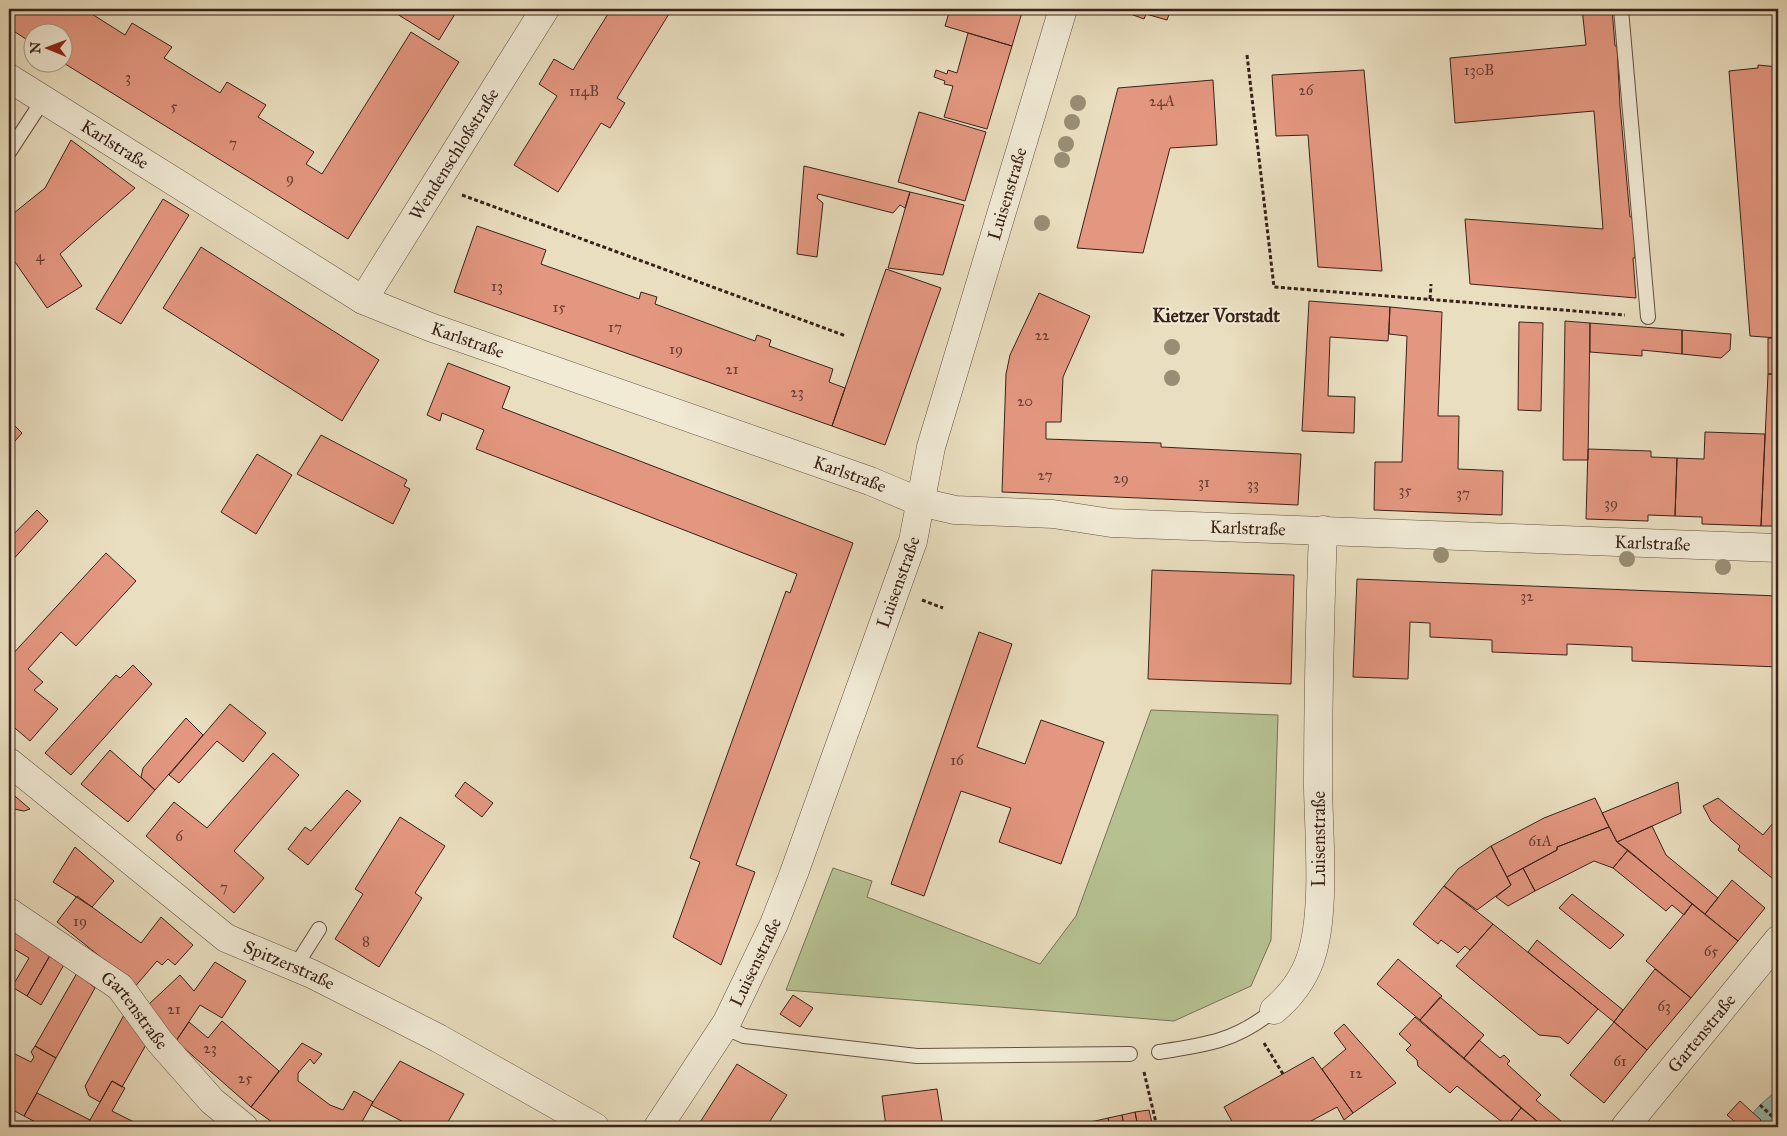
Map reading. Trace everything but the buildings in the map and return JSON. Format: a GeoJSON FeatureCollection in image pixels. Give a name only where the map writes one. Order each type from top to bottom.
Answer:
{"type":"FeatureCollection","features":[{"type":"Feature","properties":{"kind":"street","name":"Wendenschloßstraße"},"geometry":{"type":"LineString","coordinates":[[363,300],[546,9]]}},
{"type":"Feature","properties":{"kind":"street","name":"Luisenstraße"},"geometry":{"type":"LineString","coordinates":[[658,1127],[724,1028],[774,924],[794,873],[913,541],[931,447],[1063,9]]}},
{"type":"Feature","properties":{"kind":"street","name":"Karlstraße"},"geometry":{"type":"LineString","coordinates":[[9,78],[363,300],[430,327],[870,481],[920,502],[955,510],[1053,514],[1112,523],[1778,548]]}},
{"type":"Feature","properties":{"kind":"street","name":"Luisenstraße"},"geometry":{"type":"LineString","coordinates":[[1264,1018],[1285,1001],[1304,977],[1313,950],[1319,914],[1318,702],[1323,530]]}},
{"type":"Feature","properties":{"kind":"street","name":"Spitzerstraße"},"geometry":{"type":"LineString","coordinates":[[9,762],[226,938],[295,967],[438,1038],[595,1127]]}},
{"type":"Feature","properties":{"kind":"street","name":"Gartenstraße"},"geometry":{"type":"LineString","coordinates":[[9,912],[120,987],[160,1042],[212,1101],[244,1127]]}},
{"type":"Feature","properties":{"kind":"street","name":"Gartenstraße"},"geometry":{"type":"LineString","coordinates":[[1625,1127],[1778,940]]}},
{"type":"Feature","properties":{"kind":"lane"},"geometry":{"type":"LineString","coordinates":[[1621,9],[1648,317]]}},
{"type":"Feature","properties":{"kind":"lane"},"geometry":{"type":"LineString","coordinates":[[9,152],[44,100]]}},
{"type":"Feature","properties":{"kind":"lane"},"geometry":{"type":"LineString","coordinates":[[295,967],[319,929]]}},
{"type":"Feature","properties":{"kind":"lane","name":"Luisenstraße"},"geometry":{"type":"LineString","coordinates":[[1158,1052],[1204,1046],[1264,1018]]}},
{"type":"Feature","properties":{"kind":"lane"},"geometry":{"type":"LineString","coordinates":[[724,1028],[744,1036],[917,1056],[1130,1054]]}},
{"type":"Feature","properties":{"kind":"path"},"geometry":{"type":"LineString","coordinates":[[1247,55],[1274,287],[1648,317]]}},
{"type":"Feature","properties":{"kind":"path"},"geometry":{"type":"LineString","coordinates":[[437,182],[456,193],[846,336]]}},
{"type":"Feature","properties":{"kind":"path"},"geometry":{"type":"LineString","coordinates":[[1430,299],[1431,284]]}},
{"type":"Feature","properties":{"kind":"path"},"geometry":{"type":"LineString","coordinates":[[922,600],[943,608]]}},
{"type":"Feature","properties":{"kind":"path"},"geometry":{"type":"LineString","coordinates":[[1264,1018],[1283,1074]]}},
{"type":"Feature","properties":{"kind":"path"},"geometry":{"type":"LineString","coordinates":[[1143,1070],[1157,1127]]}},
{"type":"Feature","properties":{"kind":"path"},"geometry":{"type":"LineString","coordinates":[[1760,1105],[1778,1122]]}},
{"type":"Feature","properties":{"kind":"path"},"geometry":{"type":"LineString","coordinates":[[9,1122],[18,1127]]}},
{"type":"Feature","properties":{"kind":"path"},"geometry":{"type":"LineString","coordinates":[[1310,1122],[1312,1127]]}},
{"type":"Feature","properties":{"kind":"green space"},"geometry":{"type":"Polygon","coordinates":[[[1151,710],[1278,715],[1271,940],[1251,986],[1174,1021],[786,990],[833,868],[872,881],[867,897],[1040,964],[1076,916],[1151,710]]]}},
{"type":"Feature","properties":{"kind":"water"},"geometry":{"type":"Polygon","coordinates":[[[1778,1089],[1778,1127],[1740,1127],[1760,1105],[1778,1089]]]}},
{"type":"Feature","properties":{"kind":"district","name":"Kietzer Vorstadt"},"geometry":{"type":"Point","coordinates":[1216,315]}}]}
